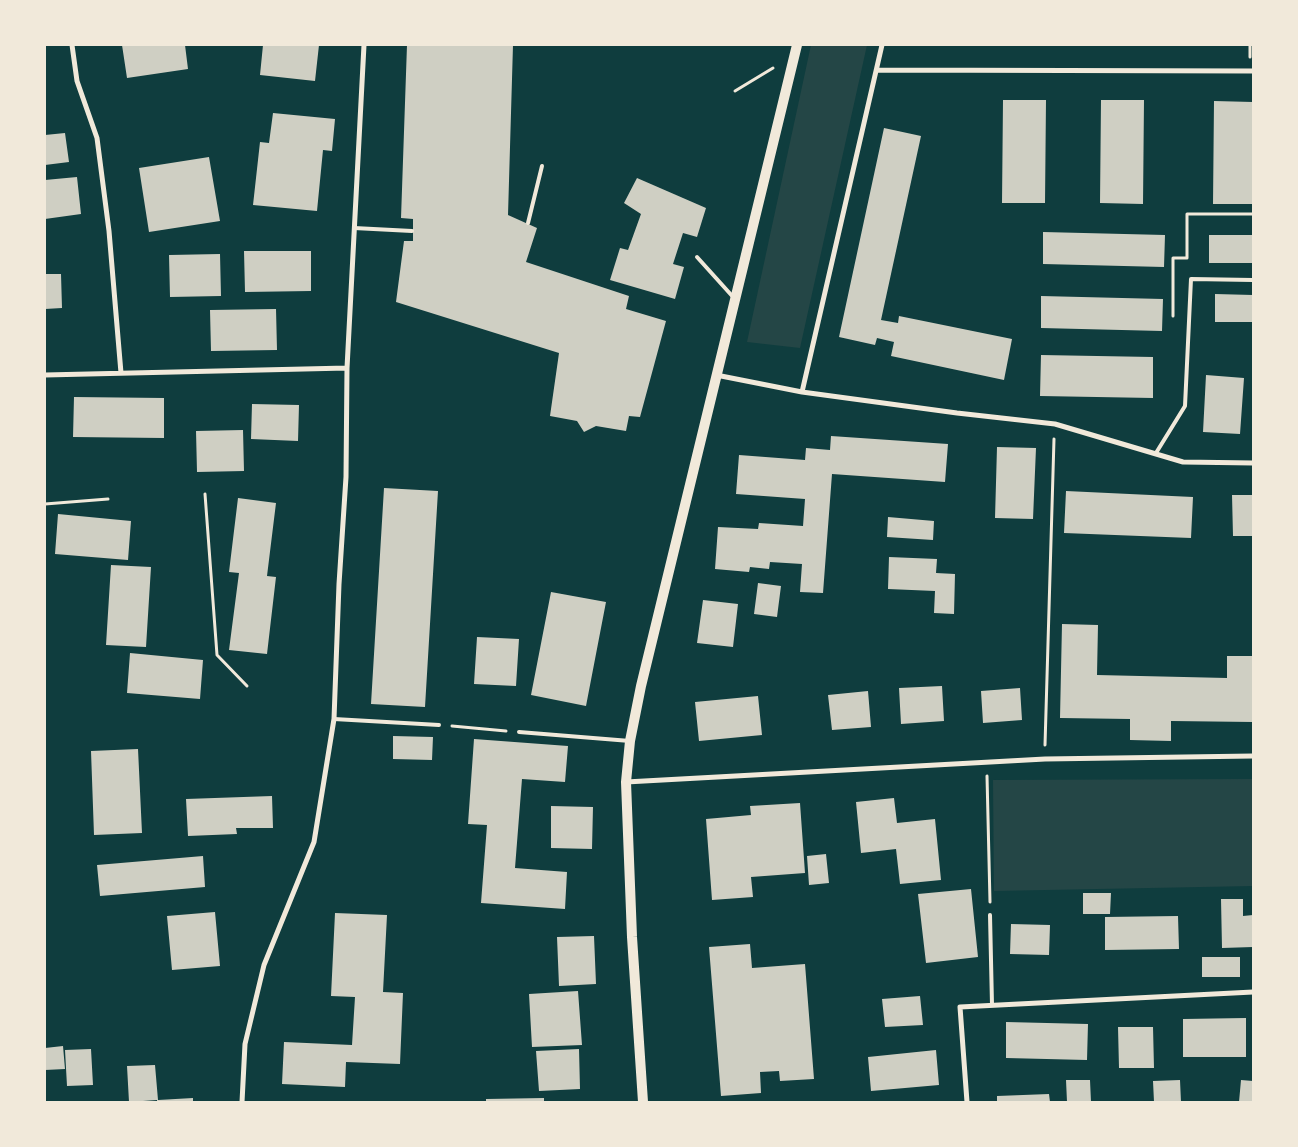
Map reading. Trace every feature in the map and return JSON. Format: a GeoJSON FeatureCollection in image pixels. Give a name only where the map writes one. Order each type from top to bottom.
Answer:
{"type":"FeatureCollection","features":[{"type":"Feature","properties":{"kind":"main road"},"geometry":{"type":"LineString","coordinates":[[643,1102],[632,937],[626,782],[630,741],[640,686],[796,45]]}},
{"type":"Feature","properties":{"kind":"street"},"geometry":{"type":"LineString","coordinates":[[72,45],[77,81],[97,138],[109,231],[121,373]]}},
{"type":"Feature","properties":{"kind":"street"},"geometry":{"type":"LineString","coordinates":[[242,1102],[245,1044],[249,1026],[264,966],[314,842],[334,719],[339,584],[346,477],[347,368],[364,45]]}},
{"type":"Feature","properties":{"kind":"street"},"geometry":{"type":"LineString","coordinates":[[802,392],[882,45]]}},
{"type":"Feature","properties":{"kind":"street"},"geometry":{"type":"LineString","coordinates":[[877,70],[1253,70]]}},
{"type":"Feature","properties":{"kind":"street"},"geometry":{"type":"LineString","coordinates":[[45,375],[347,368]]}},
{"type":"Feature","properties":{"kind":"street"},"geometry":{"type":"LineString","coordinates":[[716,375],[802,392],[1054,424],[1183,462],[1253,463]]}},
{"type":"Feature","properties":{"kind":"street"},"geometry":{"type":"LineString","coordinates":[[626,782],[987,761],[1253,756]]}},
{"type":"Feature","properties":{"kind":"street"},"geometry":{"type":"LineString","coordinates":[[967,1102],[960,1007],[1253,992]]}},
{"type":"Feature","properties":{"kind":"lane"},"geometry":{"type":"LineString","coordinates":[[528,223],[542,166]]}},
{"type":"Feature","properties":{"kind":"lane"},"geometry":{"type":"LineString","coordinates":[[354,228],[412,231]]}},
{"type":"Feature","properties":{"kind":"lane"},"geometry":{"type":"LineString","coordinates":[[697,257],[734,299]]}},
{"type":"Feature","properties":{"kind":"lane"},"geometry":{"type":"LineString","coordinates":[[1156,453],[1185,406],[1191,279],[1253,280]]}},
{"type":"Feature","properties":{"kind":"lane"},"geometry":{"type":"LineString","coordinates":[[334,719],[439,725]]}},
{"type":"Feature","properties":{"kind":"lane"},"geometry":{"type":"LineString","coordinates":[[519,732],[630,741]]}},
{"type":"Feature","properties":{"kind":"lane"},"geometry":{"type":"LineString","coordinates":[[990,915],[992,1005]]}},
{"type":"Feature","properties":{"kind":"path"},"geometry":{"type":"LineString","coordinates":[[735,91],[794,56]]}},
{"type":"Feature","properties":{"kind":"path"},"geometry":{"type":"LineString","coordinates":[[1045,759],[1054,424]]}},
{"type":"Feature","properties":{"kind":"path"},"geometry":{"type":"LineString","coordinates":[[205,494],[217,655],[247,686]]}},
{"type":"Feature","properties":{"kind":"path"},"geometry":{"type":"LineString","coordinates":[[45,504],[108,499]]}},
{"type":"Feature","properties":{"kind":"path"},"geometry":{"type":"LineString","coordinates":[[439,725],[519,732]]}},
{"type":"Feature","properties":{"kind":"path"},"geometry":{"type":"LineString","coordinates":[[987,761],[990,915]]}},
{"type":"Feature","properties":{"kind":"shaded area"},"geometry":{"type":"Polygon","coordinates":[[[811,45],[867,45],[800,348],[747,342],[811,45]]]}},
{"type":"Feature","properties":{"kind":"shaded area"},"geometry":{"type":"Polygon","coordinates":[[[1253,779],[1253,886],[994,891],[993,780],[1253,779]]]}},
{"type":"Feature","properties":{"kind":"building"},"geometry":{"type":"Polygon","coordinates":[[[122,45],[185,45],[188,69],[127,78],[122,45]]]}},
{"type":"Feature","properties":{"kind":"building"},"geometry":{"type":"Polygon","coordinates":[[[263,45],[319,45],[315,81],[260,75],[263,45]]]}},
{"type":"Feature","properties":{"kind":"building"},"geometry":{"type":"Polygon","coordinates":[[[407,45],[513,45],[508,215],[537,228],[526,262],[629,296],[626,309],[666,321],[640,417],[629,416],[626,431],[596,426],[584,432],[577,421],[550,416],[559,353],[396,302],[404,241],[413,241],[413,219],[401,218],[407,45]]]}},
{"type":"Feature","properties":{"kind":"building"},"geometry":{"type":"Polygon","coordinates":[[[1003,100],[1046,100],[1045,203],[1002,203],[1003,100]]]}},
{"type":"Feature","properties":{"kind":"building"},"geometry":{"type":"Polygon","coordinates":[[[1101,100],[1144,100],[1143,204],[1100,203],[1101,100]]]}},
{"type":"Feature","properties":{"kind":"building"},"geometry":{"type":"Polygon","coordinates":[[[1214,101],[1253,102],[1253,204],[1213,204],[1214,101]]]}},
{"type":"Feature","properties":{"kind":"building"},"geometry":{"type":"Polygon","coordinates":[[[273,113],[335,119],[332,151],[323,150],[317,211],[253,205],[260,142],[269,143],[273,113]]]}},
{"type":"Feature","properties":{"kind":"building"},"geometry":{"type":"Polygon","coordinates":[[[884,128],[921,136],[881,320],[898,323],[899,316],[1012,339],[1004,380],[891,356],[894,342],[877,338],[875,345],[839,337],[884,128]]]}},
{"type":"Feature","properties":{"kind":"building"},"geometry":{"type":"Polygon","coordinates":[[[65,133],[69,162],[45,165],[45,135],[65,133]]]}},
{"type":"Feature","properties":{"kind":"building"},"geometry":{"type":"Polygon","coordinates":[[[209,157],[220,221],[149,232],[139,168],[209,157]]]}},
{"type":"Feature","properties":{"kind":"building"},"geometry":{"type":"Polygon","coordinates":[[[77,177],[81,214],[45,219],[45,180],[77,177]]]}},
{"type":"Feature","properties":{"kind":"building"},"geometry":{"type":"Polygon","coordinates":[[[637,178],[706,208],[697,237],[683,233],[673,264],[684,267],[675,299],[610,280],[620,248],[628,250],[641,214],[624,203],[637,178]]]}},
{"type":"Feature","properties":{"kind":"building"},"geometry":{"type":"Polygon","coordinates":[[[1043,232],[1165,235],[1164,267],[1043,264],[1043,232]]]}},
{"type":"Feature","properties":{"kind":"building"},"geometry":{"type":"Polygon","coordinates":[[[1209,235],[1253,235],[1253,263],[1209,263],[1209,235]]]}},
{"type":"Feature","properties":{"kind":"building"},"geometry":{"type":"Polygon","coordinates":[[[244,251],[311,251],[311,291],[245,292],[244,251]]]}},
{"type":"Feature","properties":{"kind":"building"},"geometry":{"type":"Polygon","coordinates":[[[220,254],[221,296],[170,297],[169,255],[220,254]]]}},
{"type":"Feature","properties":{"kind":"building"},"geometry":{"type":"Polygon","coordinates":[[[45,274],[61,274],[62,308],[45,309],[45,274]]]}},
{"type":"Feature","properties":{"kind":"building"},"geometry":{"type":"Polygon","coordinates":[[[1215,294],[1253,295],[1253,322],[1215,322],[1215,294]]]}},
{"type":"Feature","properties":{"kind":"building"},"geometry":{"type":"Polygon","coordinates":[[[1041,296],[1163,299],[1162,331],[1041,328],[1041,296]]]}},
{"type":"Feature","properties":{"kind":"building"},"geometry":{"type":"Polygon","coordinates":[[[276,309],[277,350],[211,351],[210,310],[276,309]]]}},
{"type":"Feature","properties":{"kind":"building"},"geometry":{"type":"Polygon","coordinates":[[[1041,355],[1153,357],[1153,398],[1040,396],[1041,355]]]}},
{"type":"Feature","properties":{"kind":"building"},"geometry":{"type":"Polygon","coordinates":[[[1206,375],[1244,378],[1240,434],[1203,432],[1206,375]]]}},
{"type":"Feature","properties":{"kind":"building"},"geometry":{"type":"Polygon","coordinates":[[[74,397],[164,398],[164,438],[73,437],[74,397]]]}},
{"type":"Feature","properties":{"kind":"building"},"geometry":{"type":"Polygon","coordinates":[[[252,404],[299,405],[298,441],[251,439],[252,404]]]}},
{"type":"Feature","properties":{"kind":"building"},"geometry":{"type":"Polygon","coordinates":[[[243,430],[244,471],[197,472],[196,431],[243,430]]]}},
{"type":"Feature","properties":{"kind":"building"},"geometry":{"type":"Polygon","coordinates":[[[831,436],[948,444],[945,482],[832,474],[823,593],[800,592],[802,564],[770,562],[769,569],[750,567],[749,572],[715,569],[718,527],[758,529],[759,523],[803,526],[805,499],[736,494],[739,455],[805,460],[806,448],[830,450],[831,436]]]}},
{"type":"Feature","properties":{"kind":"building"},"geometry":{"type":"Polygon","coordinates":[[[997,447],[1036,448],[1033,519],[995,518],[997,447]]]}},
{"type":"Feature","properties":{"kind":"building"},"geometry":{"type":"Polygon","coordinates":[[[384,488],[438,491],[425,707],[371,704],[384,488]]]}},
{"type":"Feature","properties":{"kind":"building"},"geometry":{"type":"Polygon","coordinates":[[[1066,491],[1193,497],[1191,538],[1064,533],[1066,491]]]}},
{"type":"Feature","properties":{"kind":"building"},"geometry":{"type":"Polygon","coordinates":[[[1232,495],[1253,495],[1253,536],[1233,536],[1232,495]]]}},
{"type":"Feature","properties":{"kind":"building"},"geometry":{"type":"Polygon","coordinates":[[[238,498],[276,503],[267,576],[276,577],[267,654],[229,650],[239,573],[229,572],[238,498]]]}},
{"type":"Feature","properties":{"kind":"building"},"geometry":{"type":"Polygon","coordinates":[[[58,514],[131,521],[128,560],[55,554],[58,514]]]}},
{"type":"Feature","properties":{"kind":"building"},"geometry":{"type":"Polygon","coordinates":[[[888,517],[934,521],[933,540],[887,537],[888,517]]]}},
{"type":"Feature","properties":{"kind":"building"},"geometry":{"type":"Polygon","coordinates":[[[889,557],[937,559],[936,573],[955,574],[954,614],[934,613],[935,591],[888,589],[889,557]]]}},
{"type":"Feature","properties":{"kind":"building"},"geometry":{"type":"Polygon","coordinates":[[[111,565],[151,567],[146,647],[106,645],[111,565]]]}},
{"type":"Feature","properties":{"kind":"building"},"geometry":{"type":"Polygon","coordinates":[[[758,583],[781,586],[777,617],[754,614],[758,583]]]}},
{"type":"Feature","properties":{"kind":"building"},"geometry":{"type":"Polygon","coordinates":[[[551,592],[606,602],[586,706],[531,695],[551,592]]]}},
{"type":"Feature","properties":{"kind":"building"},"geometry":{"type":"Polygon","coordinates":[[[703,600],[738,604],[733,647],[697,643],[703,600]]]}},
{"type":"Feature","properties":{"kind":"building"},"geometry":{"type":"Polygon","coordinates":[[[1062,624],[1098,625],[1097,675],[1227,678],[1227,656],[1253,656],[1253,722],[1171,721],[1171,741],[1130,740],[1130,719],[1060,718],[1062,624]]]}},
{"type":"Feature","properties":{"kind":"building"},"geometry":{"type":"Polygon","coordinates":[[[477,637],[519,639],[516,686],[474,684],[477,637]]]}},
{"type":"Feature","properties":{"kind":"building"},"geometry":{"type":"Polygon","coordinates":[[[130,653],[203,660],[200,699],[127,693],[130,653]]]}},
{"type":"Feature","properties":{"kind":"building"},"geometry":{"type":"Polygon","coordinates":[[[942,686],[944,721],[901,724],[899,688],[942,686]]]}},
{"type":"Feature","properties":{"kind":"building"},"geometry":{"type":"Polygon","coordinates":[[[1020,688],[1022,720],[983,723],[981,691],[1020,688]]]}},
{"type":"Feature","properties":{"kind":"building"},"geometry":{"type":"Polygon","coordinates":[[[868,691],[871,727],[832,730],[828,695],[868,691]]]}},
{"type":"Feature","properties":{"kind":"building"},"geometry":{"type":"Polygon","coordinates":[[[758,696],[762,735],[699,741],[695,702],[758,696]]]}},
{"type":"Feature","properties":{"kind":"building"},"geometry":{"type":"Polygon","coordinates":[[[393,736],[433,737],[432,760],[393,759],[393,736]]]}},
{"type":"Feature","properties":{"kind":"building"},"geometry":{"type":"Polygon","coordinates":[[[474,739],[568,746],[565,782],[522,779],[515,868],[567,872],[565,909],[481,903],[487,825],[468,824],[474,739]]]}},
{"type":"Feature","properties":{"kind":"building"},"geometry":{"type":"Polygon","coordinates":[[[138,749],[142,833],[94,835],[91,751],[138,749]]]}},
{"type":"Feature","properties":{"kind":"building"},"geometry":{"type":"Polygon","coordinates":[[[272,796],[273,828],[236,828],[237,834],[188,836],[186,799],[272,796]]]}},
{"type":"Feature","properties":{"kind":"building"},"geometry":{"type":"Polygon","coordinates":[[[894,798],[897,823],[935,819],[941,880],[900,884],[896,849],[861,853],[856,802],[894,798]]]}},
{"type":"Feature","properties":{"kind":"building"},"geometry":{"type":"Polygon","coordinates":[[[800,803],[805,873],[751,877],[753,897],[712,900],[706,819],[751,815],[750,806],[800,803]]]}},
{"type":"Feature","properties":{"kind":"building"},"geometry":{"type":"Polygon","coordinates":[[[551,806],[593,807],[592,849],[551,848],[551,806]]]}},
{"type":"Feature","properties":{"kind":"building"},"geometry":{"type":"Polygon","coordinates":[[[826,854],[829,883],[809,885],[807,856],[826,854]]]}},
{"type":"Feature","properties":{"kind":"building"},"geometry":{"type":"Polygon","coordinates":[[[203,856],[205,887],[100,896],[97,865],[203,856]]]}},
{"type":"Feature","properties":{"kind":"building"},"geometry":{"type":"Polygon","coordinates":[[[971,889],[978,957],[926,963],[918,894],[971,889]]]}},
{"type":"Feature","properties":{"kind":"building"},"geometry":{"type":"Polygon","coordinates":[[[1083,893],[1111,893],[1110,914],[1083,914],[1083,893]]]}},
{"type":"Feature","properties":{"kind":"building"},"geometry":{"type":"Polygon","coordinates":[[[1221,899],[1243,899],[1243,916],[1253,915],[1253,947],[1222,948],[1221,899]]]}},
{"type":"Feature","properties":{"kind":"building"},"geometry":{"type":"Polygon","coordinates":[[[215,912],[220,966],[172,970],[167,916],[215,912]]]}},
{"type":"Feature","properties":{"kind":"building"},"geometry":{"type":"Polygon","coordinates":[[[335,913],[387,915],[383,992],[403,993],[400,1064],[346,1062],[345,1087],[282,1084],[284,1042],[352,1045],[355,997],[331,996],[335,913]]]}},
{"type":"Feature","properties":{"kind":"building"},"geometry":{"type":"Polygon","coordinates":[[[1178,916],[1179,949],[1105,950],[1105,917],[1178,916]]]}},
{"type":"Feature","properties":{"kind":"building"},"geometry":{"type":"Polygon","coordinates":[[[1011,924],[1050,925],[1049,955],[1010,954],[1011,924]]]}},
{"type":"Feature","properties":{"kind":"building"},"geometry":{"type":"Polygon","coordinates":[[[594,936],[596,984],[559,986],[557,937],[594,936]]]}},
{"type":"Feature","properties":{"kind":"building"},"geometry":{"type":"Polygon","coordinates":[[[750,944],[752,968],[805,964],[814,1079],[780,1081],[779,1071],[760,1072],[761,1093],[721,1096],[709,947],[750,944]]]}},
{"type":"Feature","properties":{"kind":"building"},"geometry":{"type":"Polygon","coordinates":[[[1202,957],[1240,957],[1240,977],[1202,977],[1202,957]]]}},
{"type":"Feature","properties":{"kind":"building"},"geometry":{"type":"Polygon","coordinates":[[[578,991],[582,1045],[532,1047],[529,994],[578,991]]]}},
{"type":"Feature","properties":{"kind":"building"},"geometry":{"type":"Polygon","coordinates":[[[920,996],[923,1025],[885,1027],[882,999],[920,996]]]}},
{"type":"Feature","properties":{"kind":"building"},"geometry":{"type":"Polygon","coordinates":[[[1246,1018],[1246,1057],[1183,1057],[1183,1019],[1246,1018]]]}},
{"type":"Feature","properties":{"kind":"building"},"geometry":{"type":"Polygon","coordinates":[[[1006,1022],[1088,1024],[1087,1060],[1006,1058],[1006,1022]]]}},
{"type":"Feature","properties":{"kind":"building"},"geometry":{"type":"Polygon","coordinates":[[[1118,1027],[1153,1027],[1154,1068],[1119,1068],[1118,1027]]]}},
{"type":"Feature","properties":{"kind":"building"},"geometry":{"type":"Polygon","coordinates":[[[63,1046],[65,1069],[45,1070],[45,1048],[63,1046]]]}},
{"type":"Feature","properties":{"kind":"building"},"geometry":{"type":"Polygon","coordinates":[[[91,1049],[93,1085],[67,1086],[65,1050],[91,1049]]]}},
{"type":"Feature","properties":{"kind":"building"},"geometry":{"type":"Polygon","coordinates":[[[579,1049],[580,1089],[539,1091],[536,1051],[579,1049]]]}},
{"type":"Feature","properties":{"kind":"building"},"geometry":{"type":"Polygon","coordinates":[[[936,1050],[939,1085],[871,1091],[868,1057],[936,1050]]]}},
{"type":"Feature","properties":{"kind":"building"},"geometry":{"type":"Polygon","coordinates":[[[155,1065],[158,1100],[193,1098],[193,1102],[157,1102],[157,1100],[129,1102],[127,1066],[155,1065]]]}},
{"type":"Feature","properties":{"kind":"building"},"geometry":{"type":"Polygon","coordinates":[[[1066,1080],[1090,1080],[1091,1102],[1067,1102],[1066,1080]]]}},
{"type":"Feature","properties":{"kind":"building"},"geometry":{"type":"Polygon","coordinates":[[[1180,1080],[1181,1102],[1154,1102],[1153,1081],[1180,1080]]]}},
{"type":"Feature","properties":{"kind":"building"},"geometry":{"type":"Polygon","coordinates":[[[1241,1080],[1253,1081],[1253,1102],[1239,1102],[1241,1080]]]}},
{"type":"Feature","properties":{"kind":"building"},"geometry":{"type":"Polygon","coordinates":[[[1049,1094],[1050,1102],[997,1102],[997,1096],[1049,1094]]]}},
{"type":"Feature","properties":{"kind":"building"},"geometry":{"type":"Polygon","coordinates":[[[544,1098],[544,1102],[486,1102],[486,1099],[544,1098]]]}}]}
